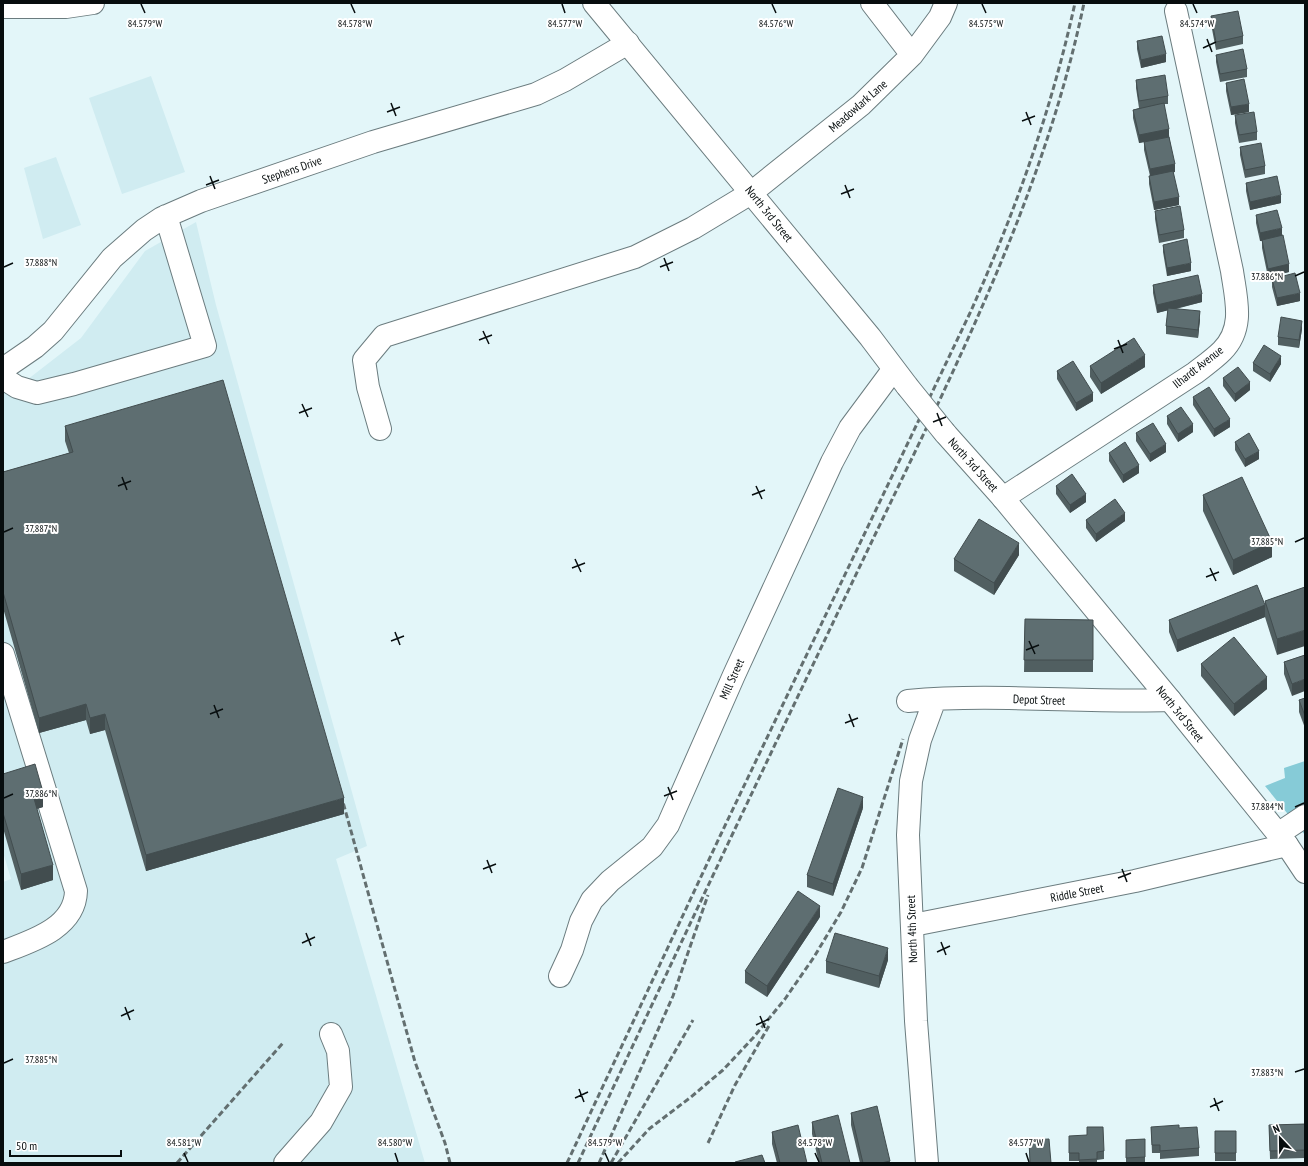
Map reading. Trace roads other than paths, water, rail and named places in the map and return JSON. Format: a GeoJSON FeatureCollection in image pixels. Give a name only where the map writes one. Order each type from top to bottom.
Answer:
{"type":"FeatureCollection","features":[{"type":"Feature","properties":{"kind":"street"},"geometry":{"type":"LineString","coordinates":[[3,7],[66,7],[93,3]]}},
{"type":"Feature","properties":{"kind":"street","name":"North 3rd Street"},"geometry":{"type":"LineString","coordinates":[[594,3],[870,336],[900,378],[945,433],[1003,498],[1170,700],[1283,839],[1305,872]]}},
{"type":"Feature","properties":{"kind":"street"},"geometry":{"type":"LineString","coordinates":[[872,3],[912,55]]}},
{"type":"Feature","properties":{"kind":"street","name":"Meadowlark Lane"},"geometry":{"type":"LineString","coordinates":[[380,429],[368,387],[364,360],[384,336],[635,257],[693,228],[751,193],[861,105],[912,55],[940,17],[946,3]]}},
{"type":"Feature","properties":{"kind":"street","name":"Ilhardt Avenue"},"geometry":{"type":"LineString","coordinates":[[1003,498],[1195,373],[1222,351],[1234,334],[1238,311],[1232,271],[1176,12]]}},
{"type":"Feature","properties":{"kind":"street","name":"Stephens Drive"},"geometry":{"type":"LineString","coordinates":[[3,369],[35,348],[53,331],[112,258],[144,230],[166,216],[201,201],[373,142],[536,94],[565,80],[628,43]]}},
{"type":"Feature","properties":{"kind":"street"},"geometry":{"type":"LineString","coordinates":[[3,378],[17,387],[37,393],[74,384],[205,346],[166,216]]}},
{"type":"Feature","properties":{"kind":"street","name":"Mill Street"},"geometry":{"type":"LineString","coordinates":[[560,976],[572,950],[581,920],[592,900],[610,881],[652,847],[668,825],[734,675],[832,462],[850,428],[900,378]]}},
{"type":"Feature","properties":{"kind":"street"},"geometry":{"type":"LineString","coordinates":[[3,654],[76,891],[76,902],[69,916],[60,925],[31,942],[3,952]]}},
{"type":"Feature","properties":{"kind":"street","name":"Depot Street"},"geometry":{"type":"LineString","coordinates":[[908,701],[971,697],[1066,701],[1170,700]]}},
{"type":"Feature","properties":{"kind":"street","name":"North 4th Street"},"geometry":{"type":"LineString","coordinates":[[927,1163],[916,1021],[908,835],[910,781],[920,740],[936,699]]}},
{"type":"Feature","properties":{"kind":"street"},"geometry":{"type":"LineString","coordinates":[[1283,839],[1305,816]]}},
{"type":"Feature","properties":{"kind":"street","name":"Riddle Street"},"geometry":{"type":"LineString","coordinates":[[913,925],[1135,881],[1283,839]]}},
{"type":"Feature","properties":{"kind":"street"},"geometry":{"type":"LineString","coordinates":[[285,1163],[321,1122],[341,1086],[338,1051],[331,1034]]}},
{"type":"Feature","properties":{"kind":"railway"},"geometry":{"type":"LineString","coordinates":[[567,1163],[721,834],[970,313],[1002,237],[1030,161],[1055,83],[1075,3]]}},
{"type":"Feature","properties":{"kind":"railway"},"geometry":{"type":"LineString","coordinates":[[578,1163],[754,788],[959,359],[1018,220],[1044,148],[1066,76],[1084,3]]}},
{"type":"Feature","properties":{"kind":"railway"},"geometry":{"type":"LineString","coordinates":[[618,1163],[649,1129],[723,1070],[753,1038],[785,999],[814,957],[841,912],[862,868],[903,739]]}},
{"type":"Feature","properties":{"kind":"railway"},"geometry":{"type":"LineString","coordinates":[[341,795],[415,1062],[445,1143],[450,1163]]}},
{"type":"Feature","properties":{"kind":"railway"},"geometry":{"type":"LineString","coordinates":[[599,1163],[673,996],[708,895]]}},
{"type":"Feature","properties":{"kind":"railway"},"geometry":{"type":"LineString","coordinates":[[611,1163],[693,1020]]}},
{"type":"Feature","properties":{"kind":"railway"},"geometry":{"type":"LineString","coordinates":[[708,1143],[735,1085],[770,1024]]}},
{"type":"Feature","properties":{"kind":"railway"},"geometry":{"type":"LineString","coordinates":[[177,1163],[283,1043]]}}]}
